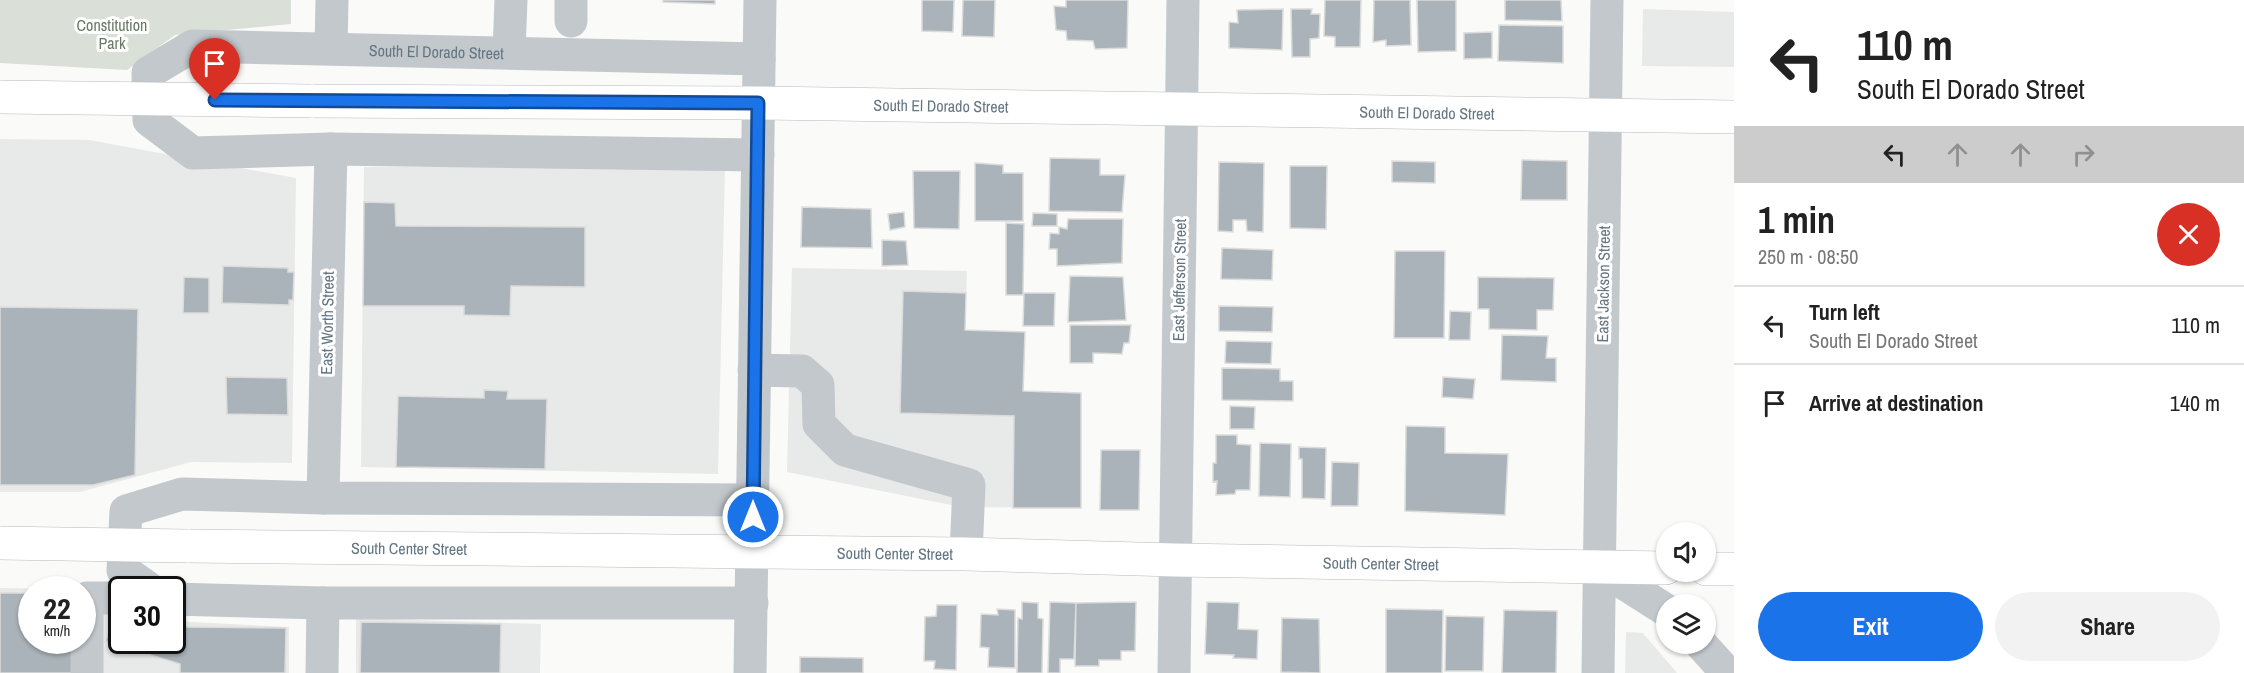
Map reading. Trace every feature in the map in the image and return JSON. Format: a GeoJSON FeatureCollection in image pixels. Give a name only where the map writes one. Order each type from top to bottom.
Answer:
{"type":"FeatureCollection","features":[{"type":"Feature","properties":{"kind":"main road","name":"South El Dorado Street"},"geometry":{"type":"LineString","coordinates":[[0,97],[758,103],[1734,117]]}},
{"type":"Feature","properties":{"kind":"main road","name":"South Center Street"},"geometry":{"type":"LineString","coordinates":[[0,543],[966,554],[1656,568]]}},
{"type":"Feature","properties":{"kind":"main road"},"geometry":{"type":"LineString","coordinates":[[1716,568],[1734,569]]}},
{"type":"Feature","properties":{"kind":"street"},"geometry":{"type":"LineString","coordinates":[[331,48],[332,0]]}},
{"type":"Feature","properties":{"kind":"street"},"geometry":{"type":"LineString","coordinates":[[509,52],[511,0]]}},
{"type":"Feature","properties":{"kind":"street"},"geometry":{"type":"LineString","coordinates":[[750,673],[760,0]]}},
{"type":"Feature","properties":{"kind":"street","name":"East Jefferson Street"},"geometry":{"type":"LineString","coordinates":[[1174,673],[1183,0]]}},
{"type":"Feature","properties":{"kind":"street","name":"East Jackson Street"},"geometry":{"type":"LineString","coordinates":[[1598,673],[1607,0]]}},
{"type":"Feature","properties":{"kind":"street","name":"South El Dorado Street"},"geometry":{"type":"LineString","coordinates":[[758,154],[331,149],[193,153],[150,120],[148,73],[193,46],[759,59]]}},
{"type":"Feature","properties":{"kind":"street","name":"East Worth Street"},"geometry":{"type":"LineString","coordinates":[[322,498],[331,149]]}},
{"type":"Feature","properties":{"kind":"street"},"geometry":{"type":"LineString","coordinates":[[754,370],[802,371],[818,386],[819,424],[845,450],[969,485],[966,554]]}},
{"type":"Feature","properties":{"kind":"street"},"geometry":{"type":"LineString","coordinates":[[131,576],[123,570],[126,512],[182,494],[322,498],[753,500]]}},
{"type":"Feature","properties":{"kind":"street"},"geometry":{"type":"LineString","coordinates":[[1599,568],[1656,604]]}},
{"type":"Feature","properties":{"kind":"street"},"geometry":{"type":"LineString","coordinates":[[87,673],[87,598],[108,598]]}},
{"type":"Feature","properties":{"kind":"street"},"geometry":{"type":"LineString","coordinates":[[186,599],[323,603],[752,603]]}},
{"type":"Feature","properties":{"kind":"street"},"geometry":{"type":"LineString","coordinates":[[322,673],[323,603]]}},
{"type":"Feature","properties":{"kind":"street"},"geometry":{"type":"LineString","coordinates":[[1710,654],[1727,673]]}},
{"type":"Feature","properties":{"kind":"shaded area"},"geometry":{"type":"Polygon","coordinates":[[[1643,9],[1734,12],[1734,67],[1642,66],[1643,9]]]}},
{"type":"Feature","properties":{"kind":"shaded area"},"geometry":{"type":"Polygon","coordinates":[[[0,139],[89,140],[296,178],[292,463],[191,462],[80,492],[0,492],[0,139]]]}},
{"type":"Feature","properties":{"kind":"shaded area"},"geometry":{"type":"Polygon","coordinates":[[[364,167],[725,167],[718,474],[361,467],[364,167]]]}},
{"type":"Feature","properties":{"kind":"shaded area"},"geometry":{"type":"Polygon","coordinates":[[[792,268],[967,271],[965,330],[1025,332],[1024,391],[1081,393],[1081,508],[961,507],[787,472],[792,268]]]}},
{"type":"Feature","properties":{"kind":"shaded area"},"geometry":{"type":"Polygon","coordinates":[[[0,588],[18,588],[18,654],[96,654],[96,598],[108,602],[108,654],[186,654],[186,622],[289,627],[289,673],[0,673],[0,588]]]}},
{"type":"Feature","properties":{"kind":"shaded area"},"geometry":{"type":"Polygon","coordinates":[[[356,618],[541,624],[540,673],[356,673],[356,618]]]}},
{"type":"Feature","properties":{"kind":"shaded area"},"geometry":{"type":"Polygon","coordinates":[[[1626,632],[1643,633],[1656,648],[1656,654],[1661,654],[1677,673],[1625,673],[1626,632]]]}},
{"type":"Feature","properties":{"kind":"green space","name":"Constitution Park"},"geometry":{"type":"Polygon","coordinates":[[[0,0],[291,0],[291,24],[175,35],[127,70],[0,63],[0,0]]]}},
{"type":"Feature","properties":{"kind":"building"},"geometry":{"type":"Polygon","coordinates":[[[663,0],[715,0],[715,4],[663,2],[663,0]]]}},
{"type":"Feature","properties":{"kind":"building"},"geometry":{"type":"Polygon","coordinates":[[[922,0],[954,0],[953,32],[922,31],[922,0]]]}},
{"type":"Feature","properties":{"kind":"building"},"geometry":{"type":"Polygon","coordinates":[[[963,0],[995,0],[994,37],[962,36],[963,0]]]}},
{"type":"Feature","properties":{"kind":"building"},"geometry":{"type":"Polygon","coordinates":[[[1066,0],[1128,0],[1127,48],[1095,49],[1093,41],[1067,40],[1066,31],[1056,30],[1054,6],[1066,7],[1066,0]]]}},
{"type":"Feature","properties":{"kind":"building"},"geometry":{"type":"Polygon","coordinates":[[[1325,0],[1361,0],[1360,47],[1335,47],[1335,37],[1324,36],[1325,0]]]}},
{"type":"Feature","properties":{"kind":"building"},"geometry":{"type":"Polygon","coordinates":[[[1374,0],[1410,0],[1411,45],[1386,46],[1386,40],[1373,42],[1374,0]]]}},
{"type":"Feature","properties":{"kind":"building"},"geometry":{"type":"Polygon","coordinates":[[[1417,0],[1456,0],[1456,51],[1418,52],[1417,0]]]}},
{"type":"Feature","properties":{"kind":"building"},"geometry":{"type":"Polygon","coordinates":[[[1505,0],[1561,0],[1562,21],[1505,20],[1505,0]]]}},
{"type":"Feature","properties":{"kind":"building"},"geometry":{"type":"Polygon","coordinates":[[[1283,9],[1282,50],[1229,48],[1229,22],[1238,23],[1237,10],[1283,9]]]}},
{"type":"Feature","properties":{"kind":"building"},"geometry":{"type":"Polygon","coordinates":[[[1291,9],[1312,9],[1311,14],[1320,14],[1319,38],[1310,39],[1310,57],[1292,57],[1291,9]]]}},
{"type":"Feature","properties":{"kind":"building"},"geometry":{"type":"Polygon","coordinates":[[[1499,25],[1563,26],[1563,63],[1498,61],[1499,25]]]}},
{"type":"Feature","properties":{"kind":"building"},"geometry":{"type":"Polygon","coordinates":[[[1492,32],[1492,58],[1464,59],[1464,33],[1492,32]]]}},
{"type":"Feature","properties":{"kind":"building"},"geometry":{"type":"Polygon","coordinates":[[[1050,158],[1100,159],[1100,175],[1125,175],[1122,212],[1049,211],[1050,158]]]}},
{"type":"Feature","properties":{"kind":"building"},"geometry":{"type":"Polygon","coordinates":[[[1522,160],[1567,161],[1567,200],[1521,200],[1522,160]]]}},
{"type":"Feature","properties":{"kind":"building"},"geometry":{"type":"Polygon","coordinates":[[[1392,161],[1435,162],[1435,183],[1392,182],[1392,161]]]}},
{"type":"Feature","properties":{"kind":"building"},"geometry":{"type":"Polygon","coordinates":[[[1219,162],[1264,163],[1263,232],[1247,231],[1246,220],[1233,220],[1233,232],[1218,231],[1219,162]]]}},
{"type":"Feature","properties":{"kind":"building"},"geometry":{"type":"Polygon","coordinates":[[[975,163],[1003,165],[1003,173],[1023,173],[1023,221],[975,221],[975,163]]]}},
{"type":"Feature","properties":{"kind":"building"},"geometry":{"type":"Polygon","coordinates":[[[1290,166],[1327,166],[1326,229],[1290,228],[1290,166]]]}},
{"type":"Feature","properties":{"kind":"building"},"geometry":{"type":"Polygon","coordinates":[[[913,171],[960,171],[959,229],[914,228],[913,171]]]}},
{"type":"Feature","properties":{"kind":"building"},"geometry":{"type":"Polygon","coordinates":[[[364,202],[395,203],[396,226],[585,227],[585,287],[511,286],[510,316],[464,315],[464,306],[363,306],[364,202]]]}},
{"type":"Feature","properties":{"kind":"building"},"geometry":{"type":"Polygon","coordinates":[[[802,207],[871,209],[872,248],[801,247],[802,207]]]}},
{"type":"Feature","properties":{"kind":"building"},"geometry":{"type":"Polygon","coordinates":[[[904,212],[905,227],[890,230],[888,214],[904,212]]]}},
{"type":"Feature","properties":{"kind":"building"},"geometry":{"type":"Polygon","coordinates":[[[1033,213],[1057,214],[1057,226],[1032,226],[1033,213]]]}},
{"type":"Feature","properties":{"kind":"building"},"geometry":{"type":"Polygon","coordinates":[[[1068,219],[1123,219],[1122,263],[1057,266],[1057,249],[1049,249],[1050,233],[1059,234],[1059,227],[1067,229],[1068,219]]]}},
{"type":"Feature","properties":{"kind":"building"},"geometry":{"type":"Polygon","coordinates":[[[1006,223],[1024,224],[1023,295],[1006,295],[1006,223]]]}},
{"type":"Feature","properties":{"kind":"building"},"geometry":{"type":"Polygon","coordinates":[[[882,240],[906,241],[908,265],[882,266],[882,240]]]}},
{"type":"Feature","properties":{"kind":"building"},"geometry":{"type":"Polygon","coordinates":[[[1222,248],[1273,250],[1272,280],[1221,279],[1222,248]]]}},
{"type":"Feature","properties":{"kind":"building"},"geometry":{"type":"Polygon","coordinates":[[[1395,251],[1445,251],[1444,338],[1394,338],[1395,251]]]}},
{"type":"Feature","properties":{"kind":"building"},"geometry":{"type":"Polygon","coordinates":[[[223,266],[288,268],[288,272],[294,272],[293,300],[289,300],[289,305],[222,303],[223,266]]]}},
{"type":"Feature","properties":{"kind":"building"},"geometry":{"type":"Polygon","coordinates":[[[1070,276],[1123,277],[1126,320],[1068,322],[1070,276]]]}},
{"type":"Feature","properties":{"kind":"building"},"geometry":{"type":"Polygon","coordinates":[[[184,277],[209,278],[209,313],[183,313],[184,277]]]}},
{"type":"Feature","properties":{"kind":"building"},"geometry":{"type":"Polygon","coordinates":[[[1478,277],[1554,278],[1553,310],[1537,310],[1537,330],[1489,329],[1489,309],[1478,309],[1478,277]]]}},
{"type":"Feature","properties":{"kind":"building"},"geometry":{"type":"Polygon","coordinates":[[[903,291],[966,293],[965,330],[1025,332],[1023,391],[1081,393],[1081,508],[1013,508],[1014,416],[900,413],[903,291]]]}},
{"type":"Feature","properties":{"kind":"building"},"geometry":{"type":"Polygon","coordinates":[[[1024,293],[1055,293],[1054,326],[1023,326],[1024,293]]]}},
{"type":"Feature","properties":{"kind":"building"},"geometry":{"type":"Polygon","coordinates":[[[1219,306],[1273,307],[1272,332],[1219,331],[1219,306]]]}},
{"type":"Feature","properties":{"kind":"building"},"geometry":{"type":"Polygon","coordinates":[[[0,307],[138,309],[135,475],[93,485],[0,485],[0,307]]]}},
{"type":"Feature","properties":{"kind":"building"},"geometry":{"type":"Polygon","coordinates":[[[1450,311],[1471,312],[1470,340],[1449,340],[1450,311]]]}},
{"type":"Feature","properties":{"kind":"building"},"geometry":{"type":"Polygon","coordinates":[[[1070,325],[1131,325],[1129,343],[1124,343],[1122,354],[1093,353],[1093,363],[1070,363],[1070,325]]]}},
{"type":"Feature","properties":{"kind":"building"},"geometry":{"type":"Polygon","coordinates":[[[1502,335],[1548,336],[1546,358],[1556,358],[1556,382],[1501,380],[1502,335]]]}},
{"type":"Feature","properties":{"kind":"building"},"geometry":{"type":"Polygon","coordinates":[[[1226,341],[1272,342],[1271,364],[1225,363],[1226,341]]]}},
{"type":"Feature","properties":{"kind":"building"},"geometry":{"type":"Polygon","coordinates":[[[1222,368],[1280,369],[1280,381],[1293,381],[1293,401],[1222,400],[1222,368]]]}},
{"type":"Feature","properties":{"kind":"building"},"geometry":{"type":"Polygon","coordinates":[[[226,377],[287,378],[288,415],[227,414],[226,377]]]}},
{"type":"Feature","properties":{"kind":"building"},"geometry":{"type":"Polygon","coordinates":[[[1443,377],[1475,379],[1473,399],[1442,397],[1443,377]]]}},
{"type":"Feature","properties":{"kind":"building"},"geometry":{"type":"Polygon","coordinates":[[[484,390],[508,391],[507,399],[547,399],[545,469],[396,467],[398,396],[484,398],[484,390]]]}},
{"type":"Feature","properties":{"kind":"building"},"geometry":{"type":"Polygon","coordinates":[[[1230,406],[1255,407],[1254,429],[1230,429],[1230,406]]]}},
{"type":"Feature","properties":{"kind":"building"},"geometry":{"type":"Polygon","coordinates":[[[1406,426],[1445,427],[1445,453],[1508,454],[1505,515],[1405,511],[1406,426]]]}},
{"type":"Feature","properties":{"kind":"building"},"geometry":{"type":"Polygon","coordinates":[[[1216,435],[1237,435],[1237,444],[1251,445],[1250,490],[1236,490],[1235,494],[1216,495],[1217,481],[1213,482],[1213,463],[1216,463],[1216,435]]]}},
{"type":"Feature","properties":{"kind":"building"},"geometry":{"type":"Polygon","coordinates":[[[1260,443],[1291,444],[1290,497],[1259,496],[1260,443]]]}},
{"type":"Feature","properties":{"kind":"building"},"geometry":{"type":"Polygon","coordinates":[[[1299,447],[1326,448],[1325,499],[1302,498],[1302,459],[1299,459],[1299,447]]]}},
{"type":"Feature","properties":{"kind":"building"},"geometry":{"type":"Polygon","coordinates":[[[1101,450],[1140,450],[1139,510],[1100,510],[1101,450]]]}},
{"type":"Feature","properties":{"kind":"building"},"geometry":{"type":"Polygon","coordinates":[[[1332,462],[1359,463],[1358,506],[1331,506],[1332,462]]]}},
{"type":"Feature","properties":{"kind":"building"},"geometry":{"type":"Polygon","coordinates":[[[0,593],[18,593],[18,654],[82,654],[83,673],[0,673],[0,593]]]}},
{"type":"Feature","properties":{"kind":"building"},"geometry":{"type":"Polygon","coordinates":[[[1022,602],[1038,603],[1038,618],[1043,619],[1042,673],[1017,673],[1018,618],[1022,619],[1022,602]]]}},
{"type":"Feature","properties":{"kind":"building"},"geometry":{"type":"Polygon","coordinates":[[[1050,602],[1076,603],[1074,659],[1060,659],[1060,673],[1048,673],[1050,602]]]}},
{"type":"Feature","properties":{"kind":"building"},"geometry":{"type":"Polygon","coordinates":[[[1136,602],[1135,651],[1121,651],[1121,660],[1099,660],[1099,666],[1075,666],[1076,603],[1136,602]]]}},
{"type":"Feature","properties":{"kind":"building"},"geometry":{"type":"Polygon","coordinates":[[[1207,602],[1239,603],[1238,629],[1258,630],[1257,659],[1205,654],[1207,602]]]}},
{"type":"Feature","properties":{"kind":"building"},"geometry":{"type":"Polygon","coordinates":[[[937,605],[957,605],[956,670],[934,669],[935,661],[924,661],[925,617],[936,616],[937,605]]]}},
{"type":"Feature","properties":{"kind":"building"},"geometry":{"type":"Polygon","coordinates":[[[997,609],[1015,610],[1015,668],[988,667],[989,648],[980,647],[981,614],[998,615],[997,609]]]}},
{"type":"Feature","properties":{"kind":"building"},"geometry":{"type":"Polygon","coordinates":[[[1386,609],[1443,610],[1442,673],[1386,673],[1386,609]]]}},
{"type":"Feature","properties":{"kind":"building"},"geometry":{"type":"Polygon","coordinates":[[[1504,610],[1557,611],[1556,673],[1502,673],[1504,610]]]}},
{"type":"Feature","properties":{"kind":"building"},"geometry":{"type":"Polygon","coordinates":[[[1446,616],[1484,617],[1483,671],[1445,671],[1446,616]]]}},
{"type":"Feature","properties":{"kind":"building"},"geometry":{"type":"Polygon","coordinates":[[[1282,618],[1319,619],[1320,673],[1281,672],[1282,618]]]}},
{"type":"Feature","properties":{"kind":"building"},"geometry":{"type":"Polygon","coordinates":[[[361,622],[501,624],[500,673],[360,673],[361,622]]]}},
{"type":"Feature","properties":{"kind":"building"},"geometry":{"type":"Polygon","coordinates":[[[186,627],[286,628],[285,673],[180,673],[180,664],[148,654],[186,654],[186,627]]]}},
{"type":"Feature","properties":{"kind":"building"},"geometry":{"type":"Polygon","coordinates":[[[800,657],[863,658],[863,673],[800,673],[800,657]]]}},
{"type":"Feature","properties":{"kind":"route"},"geometry":{"type":"LineString","coordinates":[[215,100],[758,103],[753,517]]}}]}
